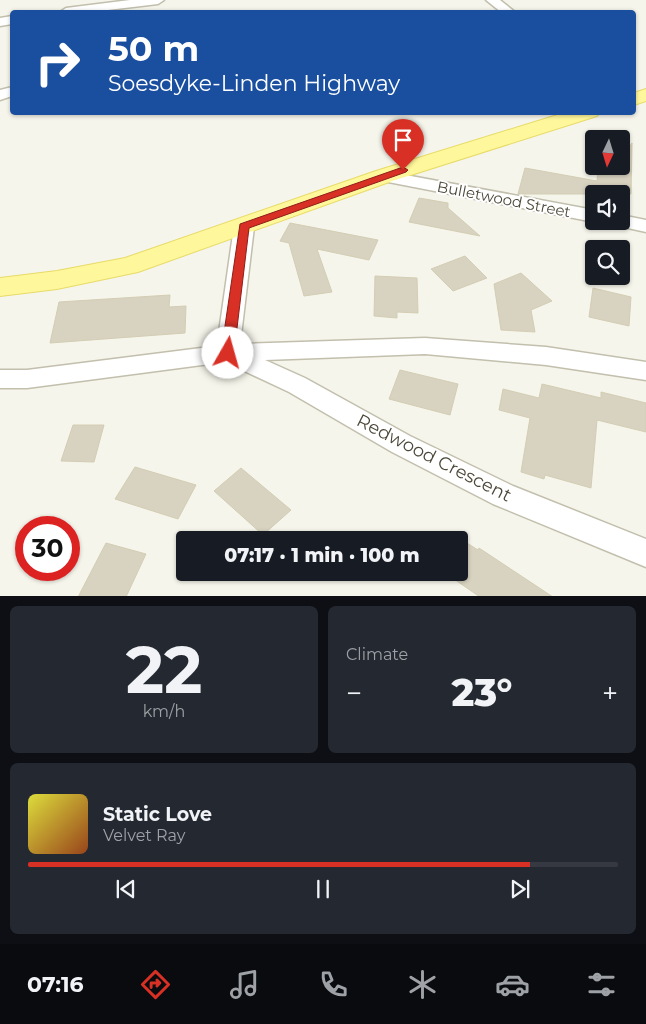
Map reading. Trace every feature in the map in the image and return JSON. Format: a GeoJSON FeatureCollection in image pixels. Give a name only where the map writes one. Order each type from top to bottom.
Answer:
{"type":"FeatureCollection","features":[{"type":"Feature","properties":{"kind":"main road"},"geometry":{"type":"LineString","coordinates":[[0,286],[57,280],[129,266],[384,176],[580,115]]}},
{"type":"Feature","properties":{"kind":"street"},"geometry":{"type":"LineString","coordinates":[[81,10],[158,0]]}},
{"type":"Feature","properties":{"kind":"street"},"geometry":{"type":"LineString","coordinates":[[492,0],[502,10]]}},
{"type":"Feature","properties":{"kind":"street","name":"Bulletwood Street"},"geometry":{"type":"LineString","coordinates":[[384,176],[585,214]]}},
{"type":"Feature","properties":{"kind":"street"},"geometry":{"type":"LineString","coordinates":[[630,223],[646,226]]}},
{"type":"Feature","properties":{"kind":"street"},"geometry":{"type":"LineString","coordinates":[[228,353],[244,227]]}},
{"type":"Feature","properties":{"kind":"street"},"geometry":{"type":"LineString","coordinates":[[0,379],[27,379],[228,353],[425,346],[546,356],[646,371]]}},
{"type":"Feature","properties":{"kind":"street","name":"Redwood Crescent"},"geometry":{"type":"LineString","coordinates":[[228,353],[297,385],[401,444],[503,495],[646,553]]}},
{"type":"Feature","properties":{"kind":"building"},"geometry":{"type":"Polygon","coordinates":[[[632,143],[631,194],[630,185],[585,185],[585,194],[518,194],[525,168],[597,181],[597,175],[630,175],[630,146],[632,143]]]}},
{"type":"Feature","properties":{"kind":"building"},"geometry":{"type":"Polygon","coordinates":[[[419,198],[448,203],[448,208],[480,236],[409,222],[419,198]]]}},
{"type":"Feature","properties":{"kind":"building"},"geometry":{"type":"Polygon","coordinates":[[[290,223],[378,240],[369,260],[317,249],[332,292],[304,296],[289,243],[280,241],[290,223]]]}},
{"type":"Feature","properties":{"kind":"building"},"geometry":{"type":"Polygon","coordinates":[[[465,256],[487,278],[453,291],[431,269],[465,256]]]}},
{"type":"Feature","properties":{"kind":"building"},"geometry":{"type":"Polygon","coordinates":[[[521,273],[552,301],[531,310],[535,332],[501,330],[494,284],[521,273]]]}},
{"type":"Feature","properties":{"kind":"building"},"geometry":{"type":"Polygon","coordinates":[[[375,276],[417,278],[418,313],[397,312],[397,318],[374,316],[375,276]]]}},
{"type":"Feature","properties":{"kind":"building"},"geometry":{"type":"Polygon","coordinates":[[[593,288],[631,297],[629,326],[589,317],[593,288]]]}},
{"type":"Feature","properties":{"kind":"building"},"geometry":{"type":"Polygon","coordinates":[[[170,295],[169,307],[186,306],[185,333],[50,343],[59,302],[170,295]]]}},
{"type":"Feature","properties":{"kind":"building"},"geometry":{"type":"Polygon","coordinates":[[[400,370],[458,384],[450,415],[389,399],[400,370]]]}},
{"type":"Feature","properties":{"kind":"building"},"geometry":{"type":"Polygon","coordinates":[[[542,384],[601,398],[601,392],[646,403],[646,432],[597,420],[591,488],[545,475],[544,479],[521,472],[530,418],[499,410],[503,389],[539,398],[542,384]]]}},
{"type":"Feature","properties":{"kind":"building"},"geometry":{"type":"Polygon","coordinates":[[[73,425],[104,425],[94,462],[61,461],[73,425]]]}},
{"type":"Feature","properties":{"kind":"building"},"geometry":{"type":"Polygon","coordinates":[[[135,467],[196,485],[178,519],[115,499],[135,467]]]}},
{"type":"Feature","properties":{"kind":"building"},"geometry":{"type":"Polygon","coordinates":[[[241,468],[291,510],[267,531],[259,531],[214,491],[241,468]]]}},
{"type":"Feature","properties":{"kind":"building"},"geometry":{"type":"Polygon","coordinates":[[[106,543],[146,554],[126,596],[79,596],[106,543]]]}},
{"type":"Feature","properties":{"kind":"building"},"geometry":{"type":"Polygon","coordinates":[[[468,544],[478,550],[479,548],[551,596],[479,596],[457,581],[468,581],[468,544]]]}},
{"type":"Feature","properties":{"kind":"route"},"geometry":{"type":"LineString","coordinates":[[228,353],[244,227],[403,170]]}}]}
